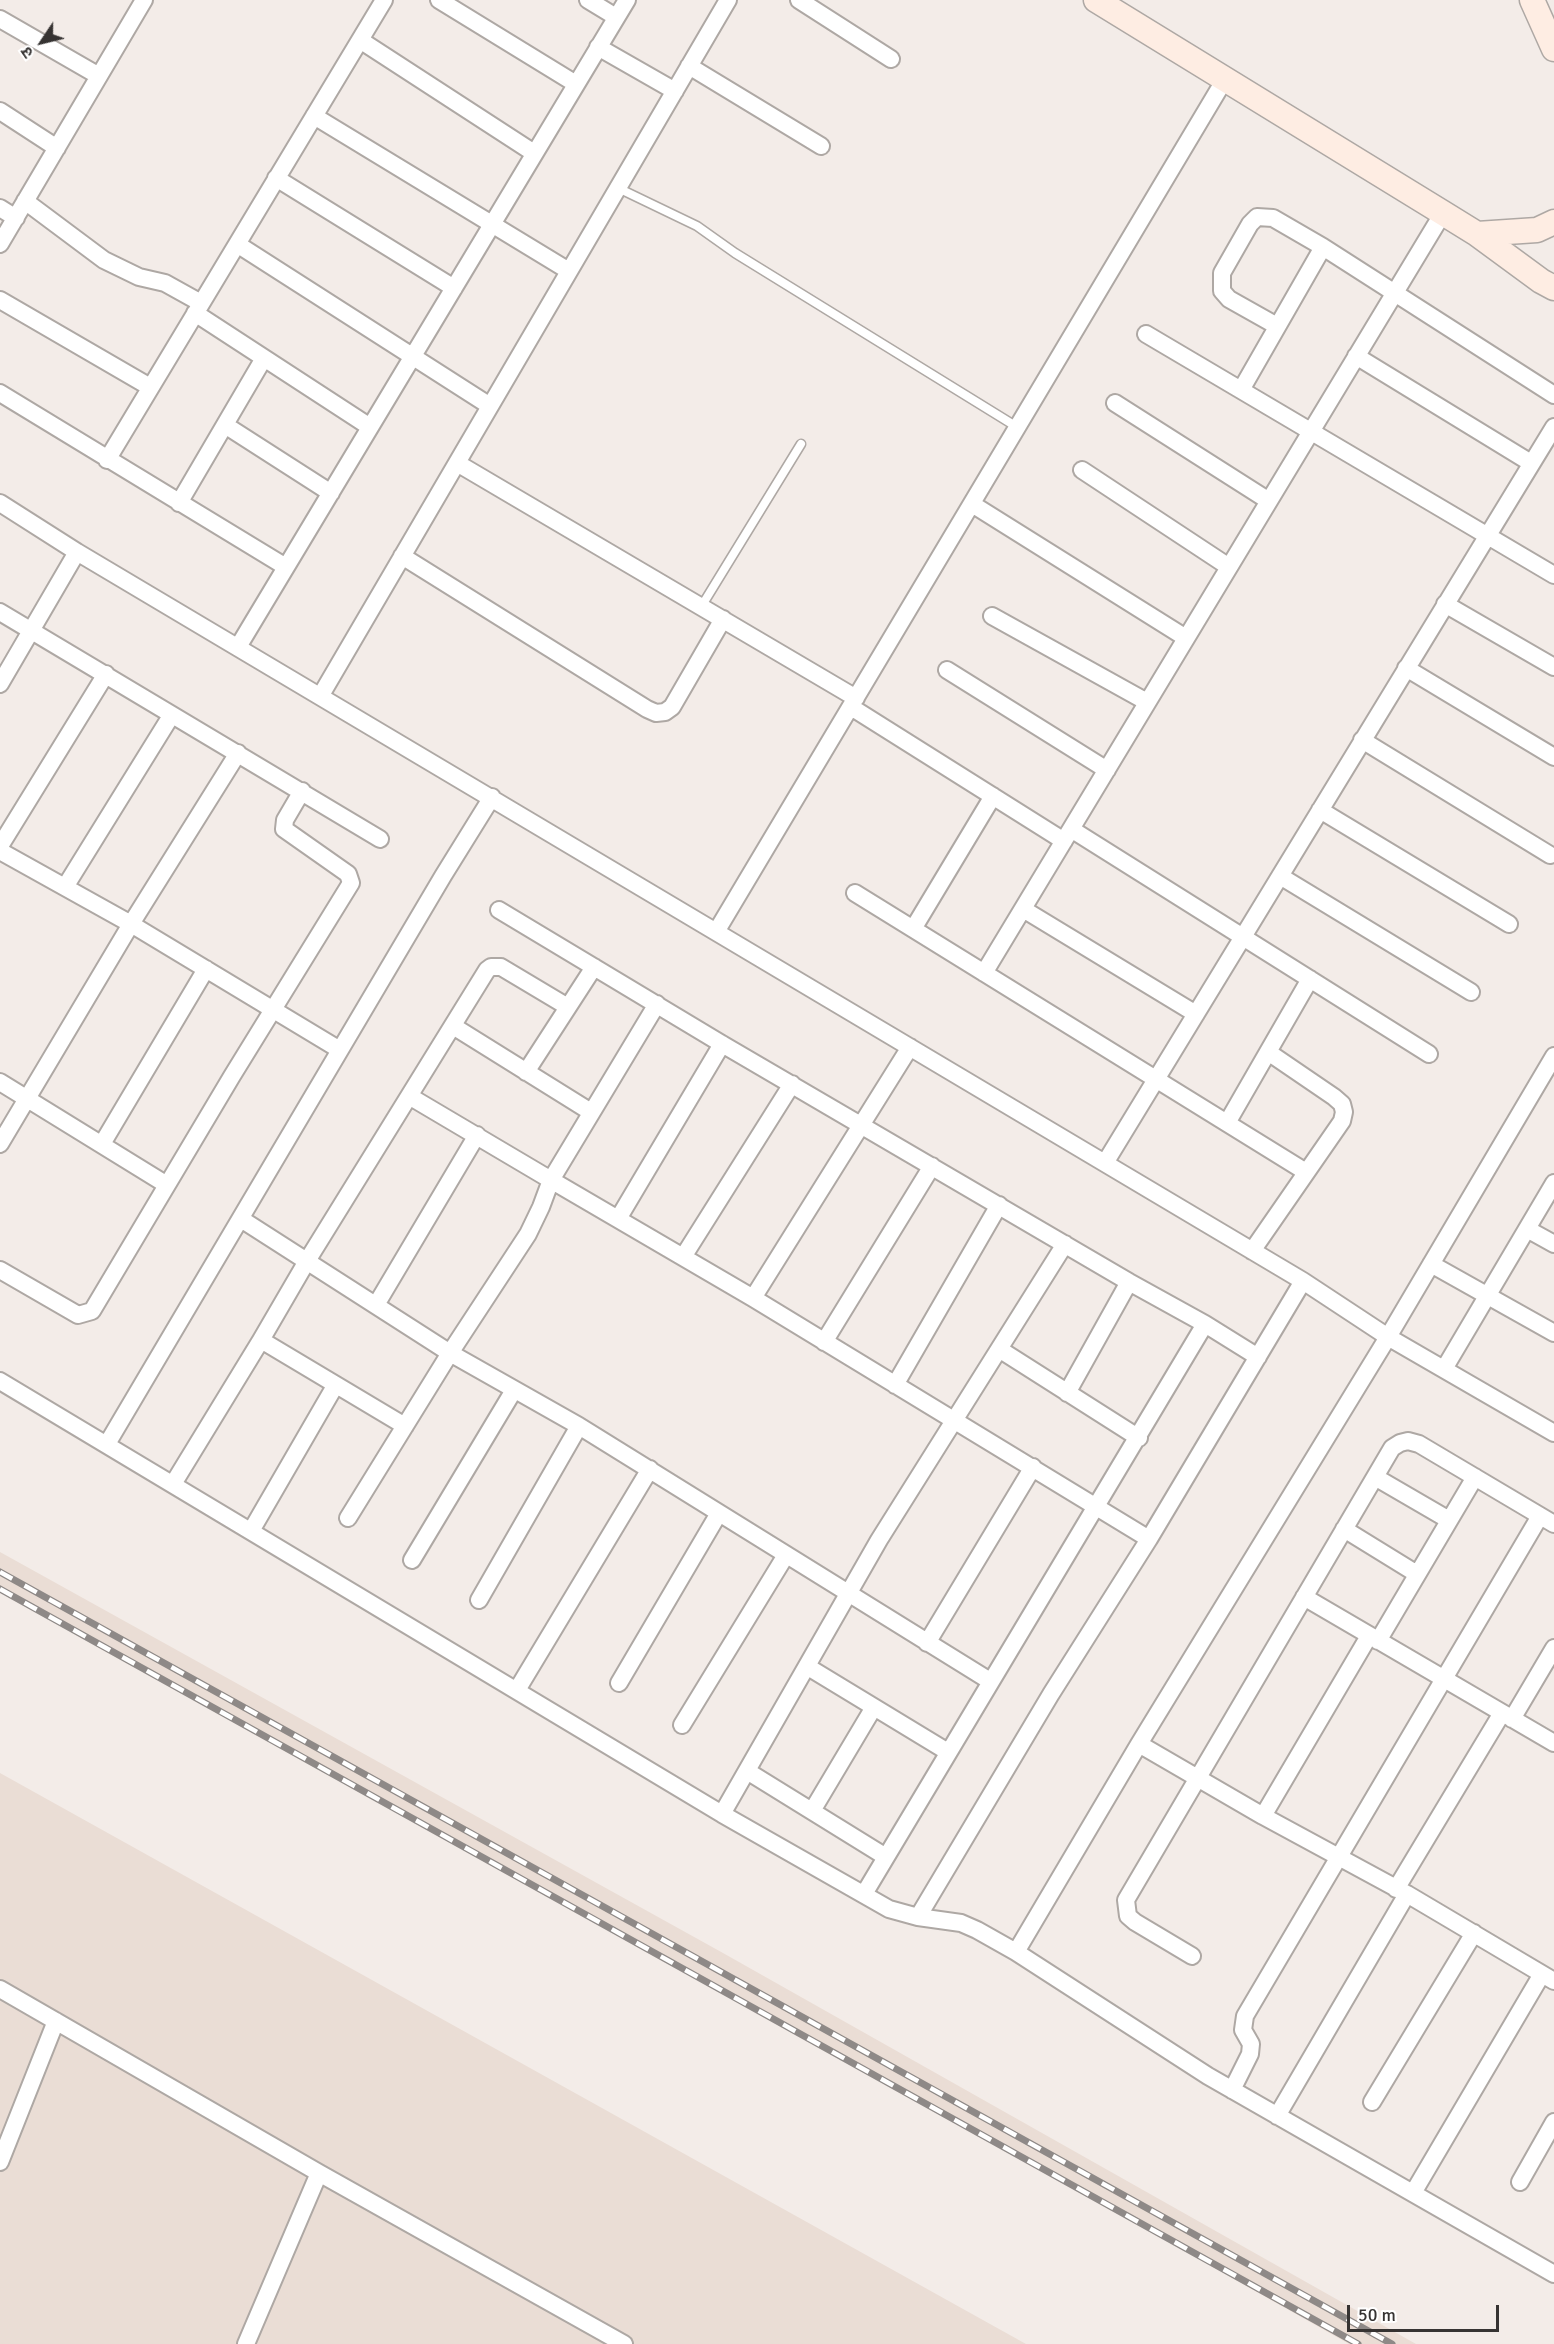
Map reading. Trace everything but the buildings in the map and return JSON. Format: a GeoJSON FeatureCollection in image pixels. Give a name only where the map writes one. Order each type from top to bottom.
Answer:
{"type":"FeatureCollection","features":[{"type":"Feature","properties":{"kind":"street"},"geometry":{"type":"LineString","coordinates":[[107,460],[384,0]]}},
{"type":"Feature","properties":{"kind":"street"},"geometry":{"type":"LineString","coordinates":[[439,0],[576,84]]}},
{"type":"Feature","properties":{"kind":"street"},"geometry":{"type":"LineString","coordinates":[[588,0],[616,17]]}},
{"type":"Feature","properties":{"kind":"street"},"geometry":{"type":"LineString","coordinates":[[238,647],[627,0]]}},
{"type":"Feature","properties":{"kind":"street"},"geometry":{"type":"LineString","coordinates":[[321,695],[728,0]]}},
{"type":"Feature","properties":{"kind":"street"},"geometry":{"type":"LineString","coordinates":[[799,0],[891,59]]}},
{"type":"Feature","properties":{"kind":"street"},"geometry":{"type":"LineString","coordinates":[[1096,0],[1477,234],[1554,288]]}},
{"type":"Feature","properties":{"kind":"street"},"geometry":{"type":"LineString","coordinates":[[1532,0],[1554,49]]}},
{"type":"Feature","properties":{"kind":"street"},"geometry":{"type":"LineString","coordinates":[[0,244],[99,76],[139,2]]}},
{"type":"Feature","properties":{"kind":"street"},"geometry":{"type":"LineString","coordinates":[[0,19],[99,76]]}},
{"type":"Feature","properties":{"kind":"street"},"geometry":{"type":"LineString","coordinates":[[360,40],[534,153]]}},
{"type":"Feature","properties":{"kind":"street"},"geometry":{"type":"LineString","coordinates":[[598,47],[675,91]]}},
{"type":"Feature","properties":{"kind":"street"},"geometry":{"type":"LineString","coordinates":[[689,66],[821,146]]}},
{"type":"Feature","properties":{"kind":"street"},"geometry":{"type":"LineString","coordinates":[[716,932],[1225,79]]}},
{"type":"Feature","properties":{"kind":"street"},"geometry":{"type":"LineString","coordinates":[[0,111],[57,148]]}},
{"type":"Feature","properties":{"kind":"street"},"geometry":{"type":"LineString","coordinates":[[314,116],[569,272]]}},
{"type":"Feature","properties":{"kind":"street"},"geometry":{"type":"LineString","coordinates":[[276,178],[454,288]]}},
{"type":"Feature","properties":{"kind":"street"},"geometry":{"type":"LineString","coordinates":[[26,201],[104,260],[139,277],[165,283],[264,358],[370,427]]}},
{"type":"Feature","properties":{"kind":"street"},"geometry":{"type":"LineString","coordinates":[[0,208],[16,218]]}},
{"type":"Feature","properties":{"kind":"street"},"geometry":{"type":"LineString","coordinates":[[984,973],[1443,213]]}},
{"type":"Feature","properties":{"kind":"street"},"geometry":{"type":"LineString","coordinates":[[1277,326],[1229,299],[1222,291],[1222,273],[1250,224],[1257,217],[1273,218],[1323,247],[1554,395]]}},
{"type":"Feature","properties":{"kind":"street"},"geometry":{"type":"LineString","coordinates":[[1477,234],[1537,230],[1554,222]]}},
{"type":"Feature","properties":{"kind":"street"},"geometry":{"type":"LineString","coordinates":[[237,244],[490,406]]}},
{"type":"Feature","properties":{"kind":"street"},"geometry":{"type":"LineString","coordinates":[[1241,390],[1323,247]]}},
{"type":"Feature","properties":{"kind":"street"},"geometry":{"type":"LineString","coordinates":[[0,300],[150,387]]}},
{"type":"Feature","properties":{"kind":"street"},"geometry":{"type":"LineString","coordinates":[[1146,334],[1554,575]]}},
{"type":"Feature","properties":{"kind":"street"},"geometry":{"type":"LineString","coordinates":[[1356,356],[1531,463]]}},
{"type":"Feature","properties":{"kind":"street"},"geometry":{"type":"LineString","coordinates":[[179,503],[264,358]]}},
{"type":"Feature","properties":{"kind":"street"},"geometry":{"type":"LineString","coordinates":[[0,393],[286,567]]}},
{"type":"Feature","properties":{"kind":"street"},"geometry":{"type":"LineString","coordinates":[[1115,404],[1269,501]]}},
{"type":"Feature","properties":{"kind":"street"},"geometry":{"type":"LineString","coordinates":[[225,425],[331,493]]}},
{"type":"Feature","properties":{"kind":"street"},"geometry":{"type":"LineString","coordinates":[[1105,1163],[1554,427]]}},
{"type":"Feature","properties":{"kind":"street"},"geometry":{"type":"LineString","coordinates":[[457,463],[723,620],[854,702],[993,796],[1067,835],[1243,937],[1429,1054]]}},
{"type":"Feature","properties":{"kind":"street"},"geometry":{"type":"LineString","coordinates":[[1082,470],[1229,567]]}},
{"type":"Feature","properties":{"kind":"street"},"geometry":{"type":"LineString","coordinates":[[0,503],[77,552],[1303,1281],[1388,1337],[1554,1433]]}},
{"type":"Feature","properties":{"kind":"street"},"geometry":{"type":"LineString","coordinates":[[972,504],[1186,638]]}},
{"type":"Feature","properties":{"kind":"street"},"geometry":{"type":"LineString","coordinates":[[0,684],[77,552]]}},
{"type":"Feature","properties":{"kind":"street"},"geometry":{"type":"LineString","coordinates":[[402,556],[656,713],[665,712],[672,707],[723,620]]}},
{"type":"Feature","properties":{"kind":"street"},"geometry":{"type":"LineString","coordinates":[[1445,604],[1554,667]]}},
{"type":"Feature","properties":{"kind":"street"},"geometry":{"type":"LineString","coordinates":[[0,612],[106,674],[171,716],[238,753],[380,838]]}},
{"type":"Feature","properties":{"kind":"street"},"geometry":{"type":"LineString","coordinates":[[992,616],[1147,702]]}},
{"type":"Feature","properties":{"kind":"street"},"geometry":{"type":"LineString","coordinates":[[1406,668],[1554,757]]}},
{"type":"Feature","properties":{"kind":"street"},"geometry":{"type":"LineString","coordinates":[[947,670],[1107,770]]}},
{"type":"Feature","properties":{"kind":"street"},"geometry":{"type":"LineString","coordinates":[[106,674],[0,849],[131,924],[340,1050]]}},
{"type":"Feature","properties":{"kind":"street"},"geometry":{"type":"LineString","coordinates":[[65,887],[171,716]]}},
{"type":"Feature","properties":{"kind":"street"},"geometry":{"type":"LineString","coordinates":[[1362,740],[1550,855]]}},
{"type":"Feature","properties":{"kind":"street"},"geometry":{"type":"LineString","coordinates":[[0,1144],[131,924],[238,753]]}},
{"type":"Feature","properties":{"kind":"street"},"geometry":{"type":"LineString","coordinates":[[0,1270],[78,1315],[92,1311],[351,883],[348,874],[284,829],[285,820],[302,791]]}},
{"type":"Feature","properties":{"kind":"street"},"geometry":{"type":"LineString","coordinates":[[913,929],[993,796]]}},
{"type":"Feature","properties":{"kind":"street"},"geometry":{"type":"LineString","coordinates":[[107,1444],[492,798]]}},
{"type":"Feature","properties":{"kind":"street"},"geometry":{"type":"LineString","coordinates":[[1320,810],[1509,924]]}},
{"type":"Feature","properties":{"kind":"street"},"geometry":{"type":"LineString","coordinates":[[1280,876],[1471,993]]}},
{"type":"Feature","properties":{"kind":"street"},"geometry":{"type":"LineString","coordinates":[[855,893],[1306,1172]]}},
{"type":"Feature","properties":{"kind":"street"},"geometry":{"type":"LineString","coordinates":[[1023,909],[1196,1014]]}},
{"type":"Feature","properties":{"kind":"street"},"geometry":{"type":"LineString","coordinates":[[499,910],[722,1044],[1206,1324],[1258,1357]]}},
{"type":"Feature","properties":{"kind":"street"},"geometry":{"type":"LineString","coordinates":[[173,1484],[307,1261],[487,970],[496,966],[568,1007]]}},
{"type":"Feature","properties":{"kind":"street"},"geometry":{"type":"LineString","coordinates":[[526,1072],[594,967]]}},
{"type":"Feature","properties":{"kind":"street"},"geometry":{"type":"LineString","coordinates":[[102,1144],[207,969]]}},
{"type":"Feature","properties":{"kind":"street"},"geometry":{"type":"LineString","coordinates":[[1227,1123],[1310,979]]}},
{"type":"Feature","properties":{"kind":"street"},"geometry":{"type":"LineString","coordinates":[[348,1518],[450,1353],[528,1234],[551,1180],[657,1004]]}},
{"type":"Feature","properties":{"kind":"street"},"geometry":{"type":"LineString","coordinates":[[453,1026],[591,1112]]}},
{"type":"Feature","properties":{"kind":"street"},"geometry":{"type":"LineString","coordinates":[[618,1219],[722,1044]]}},
{"type":"Feature","properties":{"kind":"street"},"geometry":{"type":"LineString","coordinates":[[753,1298],[910,1047]]}},
{"type":"Feature","properties":{"kind":"street"},"geometry":{"type":"LineString","coordinates":[[1252,1251],[1342,1121],[1344,1112],[1342,1104],[1334,1097],[1268,1053]]}},
{"type":"Feature","properties":{"kind":"street"},"geometry":{"type":"LineString","coordinates":[[1016,1952],[1139,1744],[1388,1337],[1554,1056]]}},
{"type":"Feature","properties":{"kind":"street"},"geometry":{"type":"LineString","coordinates":[[0,1082],[167,1185]]}},
{"type":"Feature","properties":{"kind":"street"},"geometry":{"type":"LineString","coordinates":[[683,1257],[792,1084]]}},
{"type":"Feature","properties":{"kind":"street"},"geometry":{"type":"LineString","coordinates":[[409,1096],[753,1298],[1149,1539]]}},
{"type":"Feature","properties":{"kind":"street"},"geometry":{"type":"LineString","coordinates":[[376,1305],[477,1134]]}},
{"type":"Feature","properties":{"kind":"street"},"geometry":{"type":"LineString","coordinates":[[824,1342],[932,1166]]}},
{"type":"Feature","properties":{"kind":"street"},"geometry":{"type":"LineString","coordinates":[[1444,1369],[1554,1183]]}},
{"type":"Feature","properties":{"kind":"street"},"geometry":{"type":"LineString","coordinates":[[895,1385],[999,1205]]}},
{"type":"Feature","properties":{"kind":"street"},"geometry":{"type":"LineString","coordinates":[[241,1219],[450,1353],[650,1469],[990,1682]]}},
{"type":"Feature","properties":{"kind":"street"},"geometry":{"type":"LineString","coordinates":[[1527,1229],[1554,1245]]}},
{"type":"Feature","properties":{"kind":"street"},"geometry":{"type":"LineString","coordinates":[[722,1814],[879,1540],[1065,1244]]}},
{"type":"Feature","properties":{"kind":"street"},"geometry":{"type":"LineString","coordinates":[[1431,1264],[1554,1333]]}},
{"type":"Feature","properties":{"kind":"street"},"geometry":{"type":"LineString","coordinates":[[918,1917],[1051,1694],[1149,1539],[1303,1281]]}},
{"type":"Feature","properties":{"kind":"street"},"geometry":{"type":"LineString","coordinates":[[1067,1392],[1130,1282]]}},
{"type":"Feature","properties":{"kind":"street"},"geometry":{"type":"LineString","coordinates":[[864,1894],[1206,1324]]}},
{"type":"Feature","properties":{"kind":"street"},"geometry":{"type":"LineString","coordinates":[[261,1340],[405,1426]]}},
{"type":"Feature","properties":{"kind":"street"},"geometry":{"type":"LineString","coordinates":[[999,1349],[1139,1438]]}},
{"type":"Feature","properties":{"kind":"street"},"geometry":{"type":"LineString","coordinates":[[0,1381],[722,1814],[889,1910],[961,1923],[977,1930],[1016,1952],[1232,2090],[1554,2274]]}},
{"type":"Feature","properties":{"kind":"street"},"geometry":{"type":"LineString","coordinates":[[251,1531],[335,1386]]}},
{"type":"Feature","properties":{"kind":"street"},"geometry":{"type":"LineString","coordinates":[[412,1560],[514,1390]]}},
{"type":"Feature","properties":{"kind":"street"},"geometry":{"type":"LineString","coordinates":[[479,1600],[579,1426]]}},
{"type":"Feature","properties":{"kind":"street"},"geometry":{"type":"LineString","coordinates":[[1192,1956],[1135,1922],[1128,1916],[1126,1900],[1392,1448],[1408,1441],[1419,1444],[1547,1520],[1444,1680],[1245,2016],[1243,2030],[1251,2044],[1250,2054],[1232,2090]]}},
{"type":"Feature","properties":{"kind":"street"},"geometry":{"type":"LineString","coordinates":[[927,1643],[1033,1467]]}},
{"type":"Feature","properties":{"kind":"street"},"geometry":{"type":"LineString","coordinates":[[517,1690],[650,1469]]}},
{"type":"Feature","properties":{"kind":"street"},"geometry":{"type":"LineString","coordinates":[[1375,1477],[1449,1520]]}},
{"type":"Feature","properties":{"kind":"street"},"geometry":{"type":"LineString","coordinates":[[1263,1816],[1373,1638],[1417,1574],[1474,1477]]}},
{"type":"Feature","properties":{"kind":"street"},"geometry":{"type":"LineString","coordinates":[[619,1683],[719,1513]]}},
{"type":"Feature","properties":{"kind":"street"},"geometry":{"type":"LineString","coordinates":[[1344,1529],[1417,1574]]}},
{"type":"Feature","properties":{"kind":"street"},"geometry":{"type":"LineString","coordinates":[[682,1725],[786,1555]]}},
{"type":"Feature","properties":{"kind":"street"},"geometry":{"type":"LineString","coordinates":[[1304,1598],[1554,1743]]}},
{"type":"Feature","properties":{"kind":"street"},"geometry":{"type":"LineString","coordinates":[[1277,2116],[1401,1892],[1507,1716],[1554,1648]]}},
{"type":"Feature","properties":{"kind":"street"},"geometry":{"type":"LineString","coordinates":[[808,1667],[948,1752]]}},
{"type":"Feature","properties":{"kind":"street"},"geometry":{"type":"LineString","coordinates":[[812,1811],[874,1707]]}},
{"type":"Feature","properties":{"kind":"street"},"geometry":{"type":"LineString","coordinates":[[1139,1744],[1548,1977],[1413,2193]]}},
{"type":"Feature","properties":{"kind":"street"},"geometry":{"type":"LineString","coordinates":[[747,1771],[886,1857]]}},
{"type":"Feature","properties":{"kind":"street"},"geometry":{"type":"LineString","coordinates":[[1372,2102],[1474,1933]]}},
{"type":"Feature","properties":{"kind":"street"},"geometry":{"type":"LineString","coordinates":[[0,1989],[319,2174],[453,2246],[624,2344]]}},
{"type":"Feature","properties":{"kind":"street"},"geometry":{"type":"LineString","coordinates":[[0,2162],[56,2021]]}},
{"type":"Feature","properties":{"kind":"street"},"geometry":{"type":"LineString","coordinates":[[1520,2182],[1554,2122]]}},
{"type":"Feature","properties":{"kind":"street"},"geometry":{"type":"LineString","coordinates":[[246,2344],[319,2174]]}},
{"type":"Feature","properties":{"kind":"lane"},"geometry":{"type":"LineString","coordinates":[[618,188],[697,226],[735,253],[1017,428]]}},
{"type":"Feature","properties":{"kind":"lane"},"geometry":{"type":"LineString","coordinates":[[701,607],[801,444]]}},
{"type":"Feature","properties":{"kind":"shaded area"},"geometry":{"type":"Polygon","coordinates":[[[0,1552],[723,1953],[1416,2344],[1349,2344],[801,2034],[0,1588],[0,1552]]]}},
{"type":"Feature","properties":{"kind":"shaded area"},"geometry":{"type":"Polygon","coordinates":[[[0,1773],[1026,2344],[0,2344],[0,1773]]]}},
{"type":"Feature","properties":{"kind":"railway"},"geometry":{"type":"LineString","coordinates":[[0,1572],[1392,2344]]}},
{"type":"Feature","properties":{"kind":"railway"},"geometry":{"type":"LineString","coordinates":[[0,1589],[1358,2344]]}}]}
